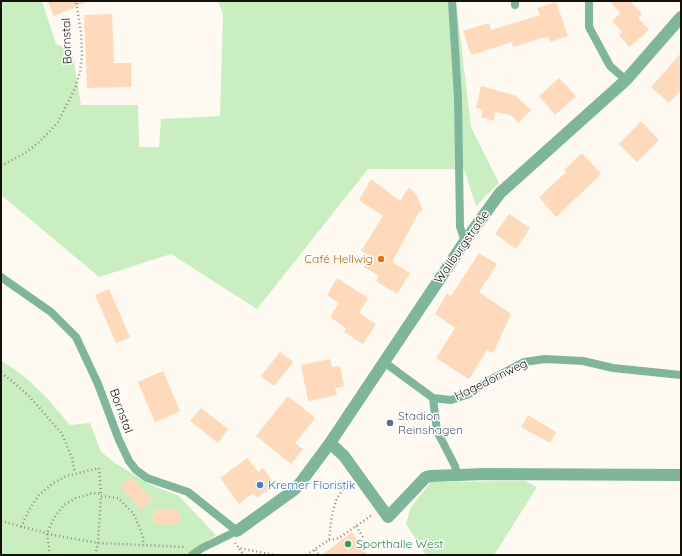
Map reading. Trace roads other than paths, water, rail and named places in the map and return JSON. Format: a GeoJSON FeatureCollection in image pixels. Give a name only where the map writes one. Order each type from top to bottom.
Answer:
{"type":"FeatureCollection","features":[{"type":"Feature","properties":{"kind":"street","name":"Wallburgstraße"},"geometry":{"type":"LineString","coordinates":[[234,532],[294,490],[330,443],[465,241],[500,193],[626,80],[681,17]]}},
{"type":"Feature","properties":{"kind":"street"},"geometry":{"type":"LineString","coordinates":[[330,443],[344,456],[385,512],[426,477],[431,476],[681,475]]}},
{"type":"Feature","properties":{"kind":"lane"},"geometry":{"type":"LineString","coordinates":[[452,1],[458,97],[460,228],[465,241]]}},
{"type":"Feature","properties":{"kind":"lane"},"geometry":{"type":"LineString","coordinates":[[588,1],[589,27],[610,66],[626,80]]}},
{"type":"Feature","properties":{"kind":"lane","name":"Bornstal"},"geometry":{"type":"LineString","coordinates":[[1,277],[51,312],[76,337],[98,384],[119,440],[129,461],[136,470],[147,478],[188,492],[234,532]]}},
{"type":"Feature","properties":{"kind":"lane","name":"Hagedornweg"},"geometry":{"type":"LineString","coordinates":[[433,398],[451,400],[469,394],[486,382],[524,362],[545,359],[583,361],[613,368],[681,375]]}},
{"type":"Feature","properties":{"kind":"lane"},"geometry":{"type":"LineString","coordinates":[[384,362],[433,398],[437,431],[456,466],[457,475]]}},
{"type":"Feature","properties":{"kind":"lane","name":"Wallburgstraße"},"geometry":{"type":"LineString","coordinates":[[192,555],[202,548],[234,532]]}},
{"type":"Feature","properties":{"kind":"place","name":"Café Hellwig"},"geometry":{"type":"Point","coordinates":[381,259]}},
{"type":"Feature","properties":{"kind":"place","name":"Stadion Reinshagen"},"geometry":{"type":"Point","coordinates":[390,423]}},
{"type":"Feature","properties":{"kind":"place","name":"Kremer Floristik"},"geometry":{"type":"Point","coordinates":[260,485]}},
{"type":"Feature","properties":{"kind":"place","name":"Sporthalle West"},"geometry":{"type":"Point","coordinates":[348,544]}}]}
